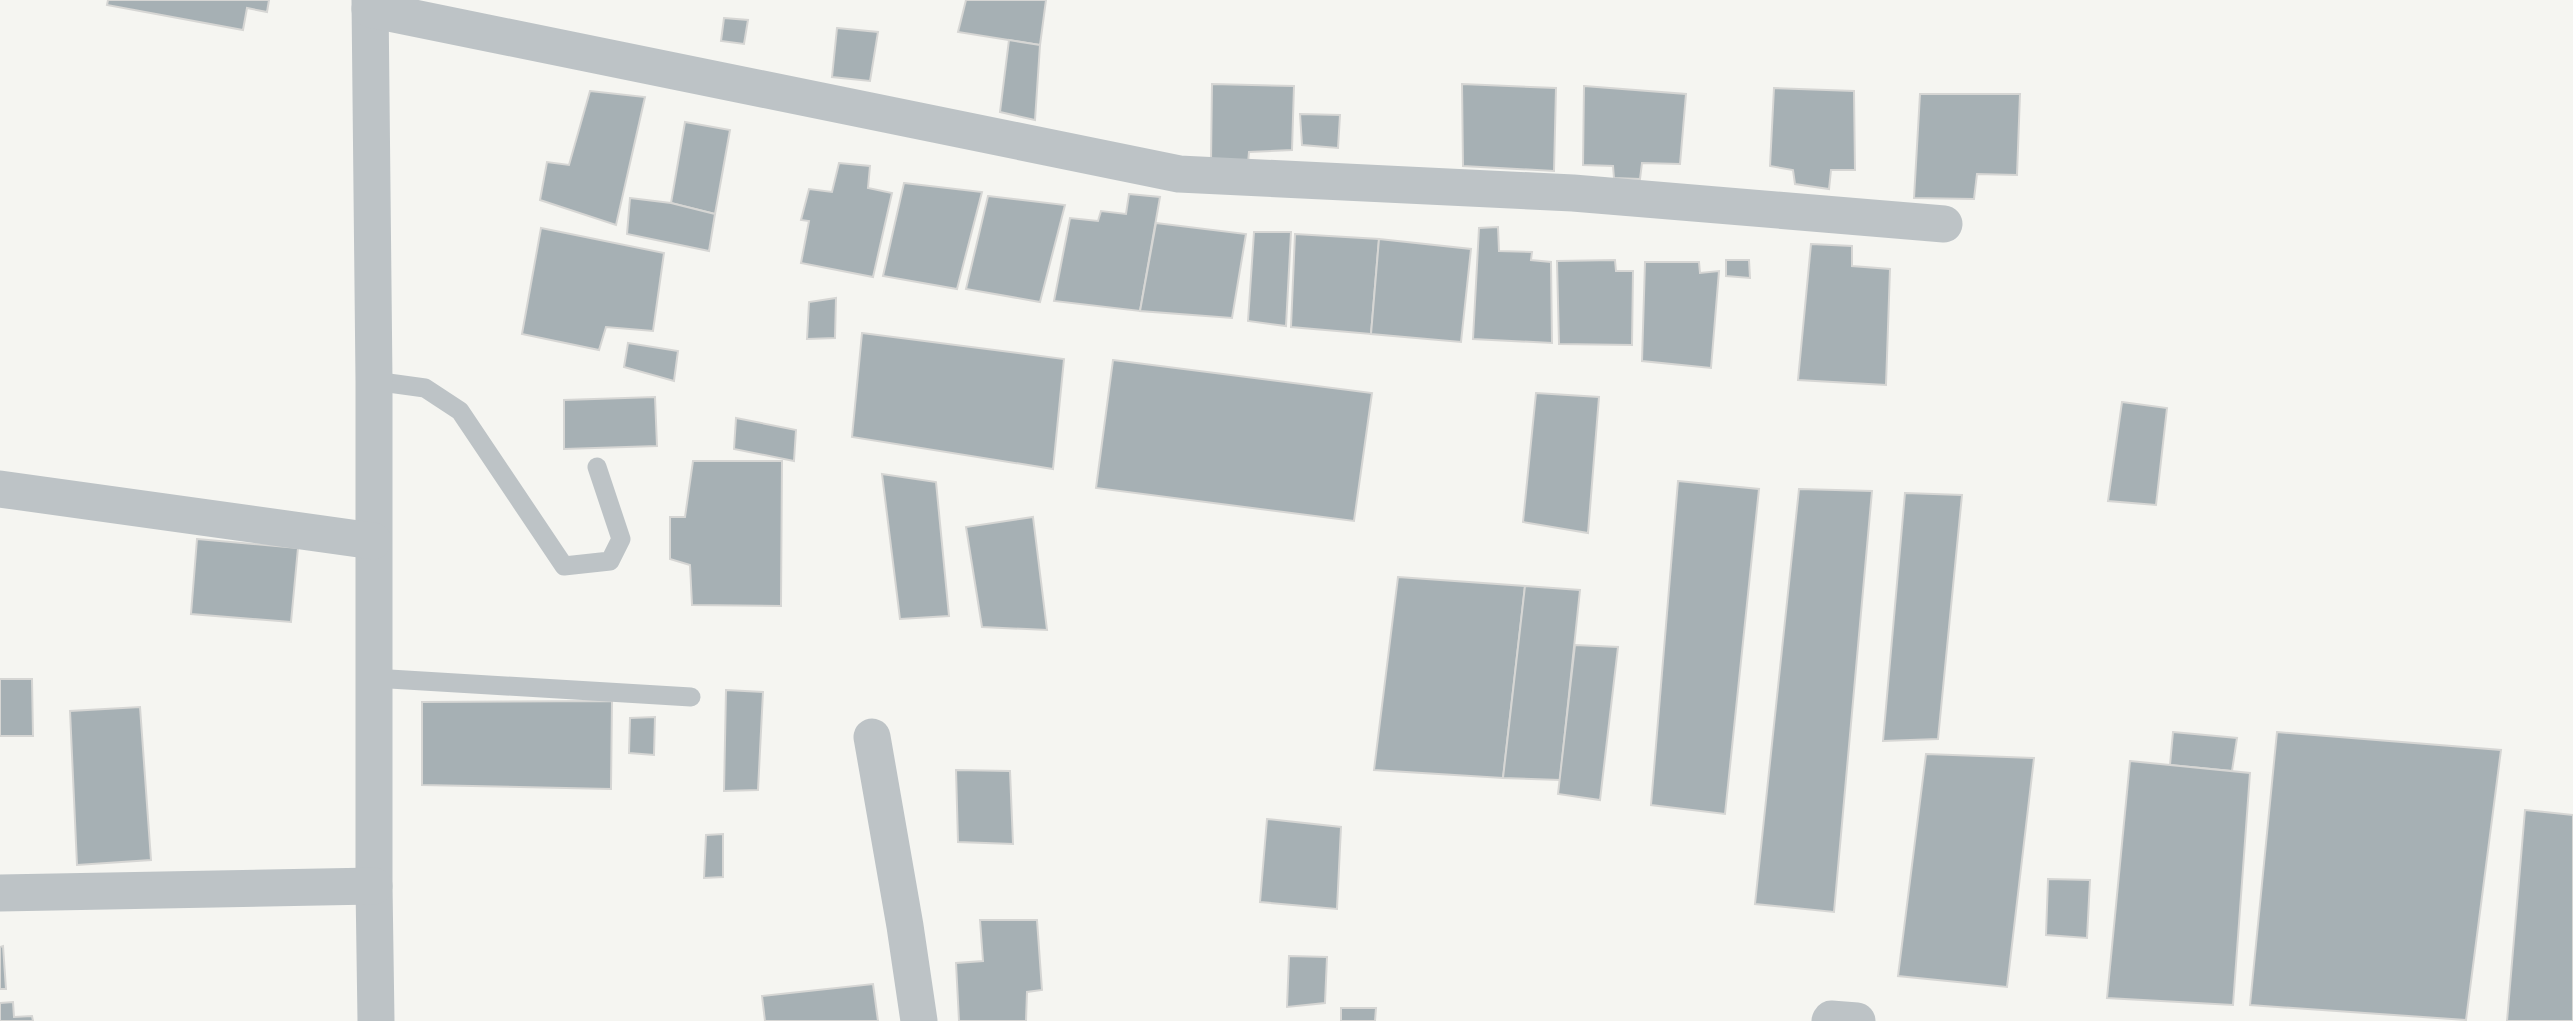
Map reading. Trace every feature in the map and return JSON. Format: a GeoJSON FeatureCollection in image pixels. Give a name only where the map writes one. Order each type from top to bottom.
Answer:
{"type":"FeatureCollection","features":[{"type":"Feature","properties":{"kind":"street"},"geometry":{"type":"LineString","coordinates":[[376,1021],[370,5],[1179,174],[1573,193],[1944,224]]}},
{"type":"Feature","properties":{"kind":"street"},"geometry":{"type":"LineString","coordinates":[[0,489],[373,541]]}},
{"type":"Feature","properties":{"kind":"street"},"geometry":{"type":"LineString","coordinates":[[873,737],[919,1021]]}},
{"type":"Feature","properties":{"kind":"street"},"geometry":{"type":"LineString","coordinates":[[0,893],[374,886]]}},
{"type":"Feature","properties":{"kind":"street"},"geometry":{"type":"LineString","coordinates":[[1830,1021],[1831,1018],[1857,1021]]}},
{"type":"Feature","properties":{"kind":"lane"},"geometry":{"type":"LineString","coordinates":[[374,381],[425,388],[460,411],[564,566],[610,561],[621,539],[597,467]]}},
{"type":"Feature","properties":{"kind":"lane"},"geometry":{"type":"LineString","coordinates":[[373,678],[691,697]]}},
{"type":"Feature","properties":{"kind":"building"},"geometry":{"type":"Polygon","coordinates":[[[108,0],[269,0],[267,12],[247,8],[243,30],[107,5],[108,0]]]}},
{"type":"Feature","properties":{"kind":"building"},"geometry":{"type":"Polygon","coordinates":[[[966,0],[1046,0],[1040,45],[958,32],[966,0]]]}},
{"type":"Feature","properties":{"kind":"building"},"geometry":{"type":"Polygon","coordinates":[[[724,18],[748,20],[744,44],[721,41],[724,18]]]}},
{"type":"Feature","properties":{"kind":"building"},"geometry":{"type":"Polygon","coordinates":[[[837,28],[878,32],[870,81],[832,77],[837,28]]]}},
{"type":"Feature","properties":{"kind":"building"},"geometry":{"type":"Polygon","coordinates":[[[1009,40],[1040,45],[1035,120],[1000,112],[1009,40]]]}},
{"type":"Feature","properties":{"kind":"building"},"geometry":{"type":"Polygon","coordinates":[[[1212,84],[1294,86],[1292,150],[1249,152],[1248,163],[1211,162],[1212,84]]]}},
{"type":"Feature","properties":{"kind":"building"},"geometry":{"type":"Polygon","coordinates":[[[1462,84],[1556,88],[1554,171],[1463,166],[1462,84]]]}},
{"type":"Feature","properties":{"kind":"building"},"geometry":{"type":"Polygon","coordinates":[[[1584,86],[1686,94],[1680,164],[1642,163],[1640,179],[1614,178],[1613,166],[1583,165],[1584,86]]]}},
{"type":"Feature","properties":{"kind":"building"},"geometry":{"type":"Polygon","coordinates":[[[1774,88],[1854,91],[1855,170],[1831,170],[1829,189],[1795,184],[1793,170],[1770,166],[1774,88]]]}},
{"type":"Feature","properties":{"kind":"building"},"geometry":{"type":"Polygon","coordinates":[[[590,91],[645,97],[616,225],[540,200],[547,162],[569,165],[590,91]]]}},
{"type":"Feature","properties":{"kind":"building"},"geometry":{"type":"Polygon","coordinates":[[[1920,94],[2020,94],[2017,175],[1977,174],[1974,199],[1914,198],[1920,94]]]}},
{"type":"Feature","properties":{"kind":"building"},"geometry":{"type":"Polygon","coordinates":[[[1300,114],[1340,115],[1338,148],[1302,145],[1300,114]]]}},
{"type":"Feature","properties":{"kind":"building"},"geometry":{"type":"Polygon","coordinates":[[[685,122],[730,130],[715,214],[671,203],[685,122]]]}},
{"type":"Feature","properties":{"kind":"building"},"geometry":{"type":"Polygon","coordinates":[[[839,163],[870,166],[868,188],[892,193],[873,277],[801,263],[809,221],[801,220],[809,189],[832,192],[839,163]]]}},
{"type":"Feature","properties":{"kind":"building"},"geometry":{"type":"Polygon","coordinates":[[[904,183],[982,192],[957,289],[883,276],[904,183]]]}},
{"type":"Feature","properties":{"kind":"building"},"geometry":{"type":"Polygon","coordinates":[[[1129,194],[1160,197],[1140,311],[1054,301],[1070,218],[1098,221],[1101,211],[1126,214],[1129,194]]]}},
{"type":"Feature","properties":{"kind":"building"},"geometry":{"type":"Polygon","coordinates":[[[988,196],[1065,205],[1040,302],[966,289],[988,196]]]}},
{"type":"Feature","properties":{"kind":"building"},"geometry":{"type":"Polygon","coordinates":[[[630,198],[671,203],[715,214],[709,251],[627,234],[630,198]]]}},
{"type":"Feature","properties":{"kind":"building"},"geometry":{"type":"Polygon","coordinates":[[[1156,223],[1246,234],[1232,318],[1140,311],[1156,223]]]}},
{"type":"Feature","properties":{"kind":"building"},"geometry":{"type":"Polygon","coordinates":[[[1498,227],[1499,251],[1532,252],[1531,260],[1551,262],[1552,343],[1473,339],[1479,228],[1498,227]]]}},
{"type":"Feature","properties":{"kind":"building"},"geometry":{"type":"Polygon","coordinates":[[[541,228],[664,253],[653,331],[606,327],[599,350],[522,334],[541,228]]]}},
{"type":"Feature","properties":{"kind":"building"},"geometry":{"type":"Polygon","coordinates":[[[1254,232],[1291,232],[1286,326],[1248,321],[1254,232]]]}},
{"type":"Feature","properties":{"kind":"building"},"geometry":{"type":"Polygon","coordinates":[[[1295,234],[1379,239],[1371,334],[1291,327],[1295,234]]]}},
{"type":"Feature","properties":{"kind":"building"},"geometry":{"type":"Polygon","coordinates":[[[1379,239],[1471,249],[1461,342],[1371,334],[1379,239]]]}},
{"type":"Feature","properties":{"kind":"building"},"geometry":{"type":"Polygon","coordinates":[[[1811,244],[1852,246],[1852,266],[1890,269],[1886,385],[1798,380],[1811,244]]]}},
{"type":"Feature","properties":{"kind":"building"},"geometry":{"type":"Polygon","coordinates":[[[1615,260],[1616,271],[1633,271],[1632,345],[1559,344],[1557,261],[1615,260]]]}},
{"type":"Feature","properties":{"kind":"building"},"geometry":{"type":"Polygon","coordinates":[[[1726,260],[1749,260],[1750,278],[1726,276],[1726,260]]]}},
{"type":"Feature","properties":{"kind":"building"},"geometry":{"type":"Polygon","coordinates":[[[1645,262],[1699,262],[1700,273],[1719,271],[1711,368],[1642,361],[1645,262]]]}},
{"type":"Feature","properties":{"kind":"building"},"geometry":{"type":"Polygon","coordinates":[[[836,298],[835,338],[807,339],[809,302],[836,298]]]}},
{"type":"Feature","properties":{"kind":"building"},"geometry":{"type":"Polygon","coordinates":[[[862,333],[1064,359],[1053,469],[852,437],[862,333]]]}},
{"type":"Feature","properties":{"kind":"building"},"geometry":{"type":"Polygon","coordinates":[[[628,343],[678,351],[674,381],[624,367],[628,343]]]}},
{"type":"Feature","properties":{"kind":"building"},"geometry":{"type":"Polygon","coordinates":[[[1113,360],[1372,393],[1354,521],[1096,488],[1113,360]]]}},
{"type":"Feature","properties":{"kind":"building"},"geometry":{"type":"Polygon","coordinates":[[[1536,393],[1599,397],[1588,533],[1523,522],[1536,393]]]}},
{"type":"Feature","properties":{"kind":"building"},"geometry":{"type":"Polygon","coordinates":[[[655,397],[657,446],[564,449],[564,400],[655,397]]]}},
{"type":"Feature","properties":{"kind":"building"},"geometry":{"type":"Polygon","coordinates":[[[2122,402],[2167,408],[2156,505],[2108,501],[2122,402]]]}},
{"type":"Feature","properties":{"kind":"building"},"geometry":{"type":"Polygon","coordinates":[[[736,418],[796,430],[794,461],[734,449],[736,418]]]}},
{"type":"Feature","properties":{"kind":"building"},"geometry":{"type":"Polygon","coordinates":[[[693,461],[782,461],[781,606],[692,605],[690,565],[670,559],[670,517],[685,517],[693,461]]]}},
{"type":"Feature","properties":{"kind":"building"},"geometry":{"type":"Polygon","coordinates":[[[882,474],[936,482],[949,616],[900,619],[882,474]]]}},
{"type":"Feature","properties":{"kind":"building"},"geometry":{"type":"Polygon","coordinates":[[[1678,481],[1759,489],[1725,814],[1651,805],[1678,481]]]}},
{"type":"Feature","properties":{"kind":"building"},"geometry":{"type":"Polygon","coordinates":[[[1799,489],[1872,491],[1834,912],[1755,904],[1799,489]]]}},
{"type":"Feature","properties":{"kind":"building"},"geometry":{"type":"Polygon","coordinates":[[[1905,493],[1962,495],[1938,739],[1883,741],[1905,493]]]}},
{"type":"Feature","properties":{"kind":"building"},"geometry":{"type":"Polygon","coordinates":[[[1033,517],[1047,630],[982,627],[966,527],[1033,517]]]}},
{"type":"Feature","properties":{"kind":"building"},"geometry":{"type":"Polygon","coordinates":[[[197,539],[298,548],[291,622],[191,614],[197,539]]]}},
{"type":"Feature","properties":{"kind":"building"},"geometry":{"type":"Polygon","coordinates":[[[1398,577],[1525,586],[1503,778],[1374,770],[1398,577]]]}},
{"type":"Feature","properties":{"kind":"building"},"geometry":{"type":"Polygon","coordinates":[[[1525,586],[1580,590],[1560,780],[1503,778],[1525,586]]]}},
{"type":"Feature","properties":{"kind":"building"},"geometry":{"type":"Polygon","coordinates":[[[1575,645],[1618,647],[1600,800],[1558,794],[1575,645]]]}},
{"type":"Feature","properties":{"kind":"building"},"geometry":{"type":"Polygon","coordinates":[[[0,679],[32,679],[33,736],[0,736],[0,679]]]}},
{"type":"Feature","properties":{"kind":"building"},"geometry":{"type":"Polygon","coordinates":[[[726,690],[763,692],[758,790],[724,791],[726,690]]]}},
{"type":"Feature","properties":{"kind":"building"},"geometry":{"type":"Polygon","coordinates":[[[612,701],[611,789],[422,785],[422,702],[612,701]]]}},
{"type":"Feature","properties":{"kind":"building"},"geometry":{"type":"Polygon","coordinates":[[[140,707],[151,860],[77,865],[70,711],[140,707]]]}},
{"type":"Feature","properties":{"kind":"building"},"geometry":{"type":"Polygon","coordinates":[[[655,717],[654,755],[629,753],[630,718],[655,717]]]}},
{"type":"Feature","properties":{"kind":"building"},"geometry":{"type":"Polygon","coordinates":[[[2173,732],[2237,738],[2232,771],[2170,765],[2173,732]]]}},
{"type":"Feature","properties":{"kind":"building"},"geometry":{"type":"Polygon","coordinates":[[[2277,732],[2501,750],[2466,1020],[2250,1005],[2277,732]]]}},
{"type":"Feature","properties":{"kind":"building"},"geometry":{"type":"Polygon","coordinates":[[[1926,754],[2034,758],[2007,987],[1898,976],[1926,754]]]}},
{"type":"Feature","properties":{"kind":"building"},"geometry":{"type":"Polygon","coordinates":[[[2130,761],[2250,773],[2233,1005],[2107,998],[2130,761]]]}},
{"type":"Feature","properties":{"kind":"building"},"geometry":{"type":"Polygon","coordinates":[[[956,770],[1010,771],[1013,844],[958,842],[956,770]]]}},
{"type":"Feature","properties":{"kind":"building"},"geometry":{"type":"Polygon","coordinates":[[[2525,810],[2573,815],[2573,1021],[2507,1021],[2525,810]]]}},
{"type":"Feature","properties":{"kind":"building"},"geometry":{"type":"Polygon","coordinates":[[[1267,819],[1341,827],[1337,909],[1260,902],[1267,819]]]}},
{"type":"Feature","properties":{"kind":"building"},"geometry":{"type":"Polygon","coordinates":[[[723,834],[723,877],[704,878],[706,835],[723,834]]]}},
{"type":"Feature","properties":{"kind":"building"},"geometry":{"type":"Polygon","coordinates":[[[2048,879],[2090,880],[2087,938],[2046,935],[2048,879]]]}},
{"type":"Feature","properties":{"kind":"building"},"geometry":{"type":"Polygon","coordinates":[[[980,920],[1037,920],[1042,990],[1027,992],[1026,1021],[959,1021],[956,963],[983,961],[980,920]]]}},
{"type":"Feature","properties":{"kind":"building"},"geometry":{"type":"Polygon","coordinates":[[[3,946],[6,989],[0,989],[0,947],[3,946]]]}},
{"type":"Feature","properties":{"kind":"building"},"geometry":{"type":"Polygon","coordinates":[[[1289,956],[1327,957],[1325,1003],[1287,1007],[1289,956]]]}},
{"type":"Feature","properties":{"kind":"building"},"geometry":{"type":"Polygon","coordinates":[[[873,984],[878,1021],[765,1021],[762,996],[873,984]]]}},
{"type":"Feature","properties":{"kind":"building"},"geometry":{"type":"Polygon","coordinates":[[[13,1002],[14,1017],[32,1016],[33,1021],[0,1021],[0,1003],[13,1002]]]}},
{"type":"Feature","properties":{"kind":"building"},"geometry":{"type":"Polygon","coordinates":[[[1341,1008],[1376,1008],[1375,1021],[1341,1021],[1341,1008]]]}}]}
